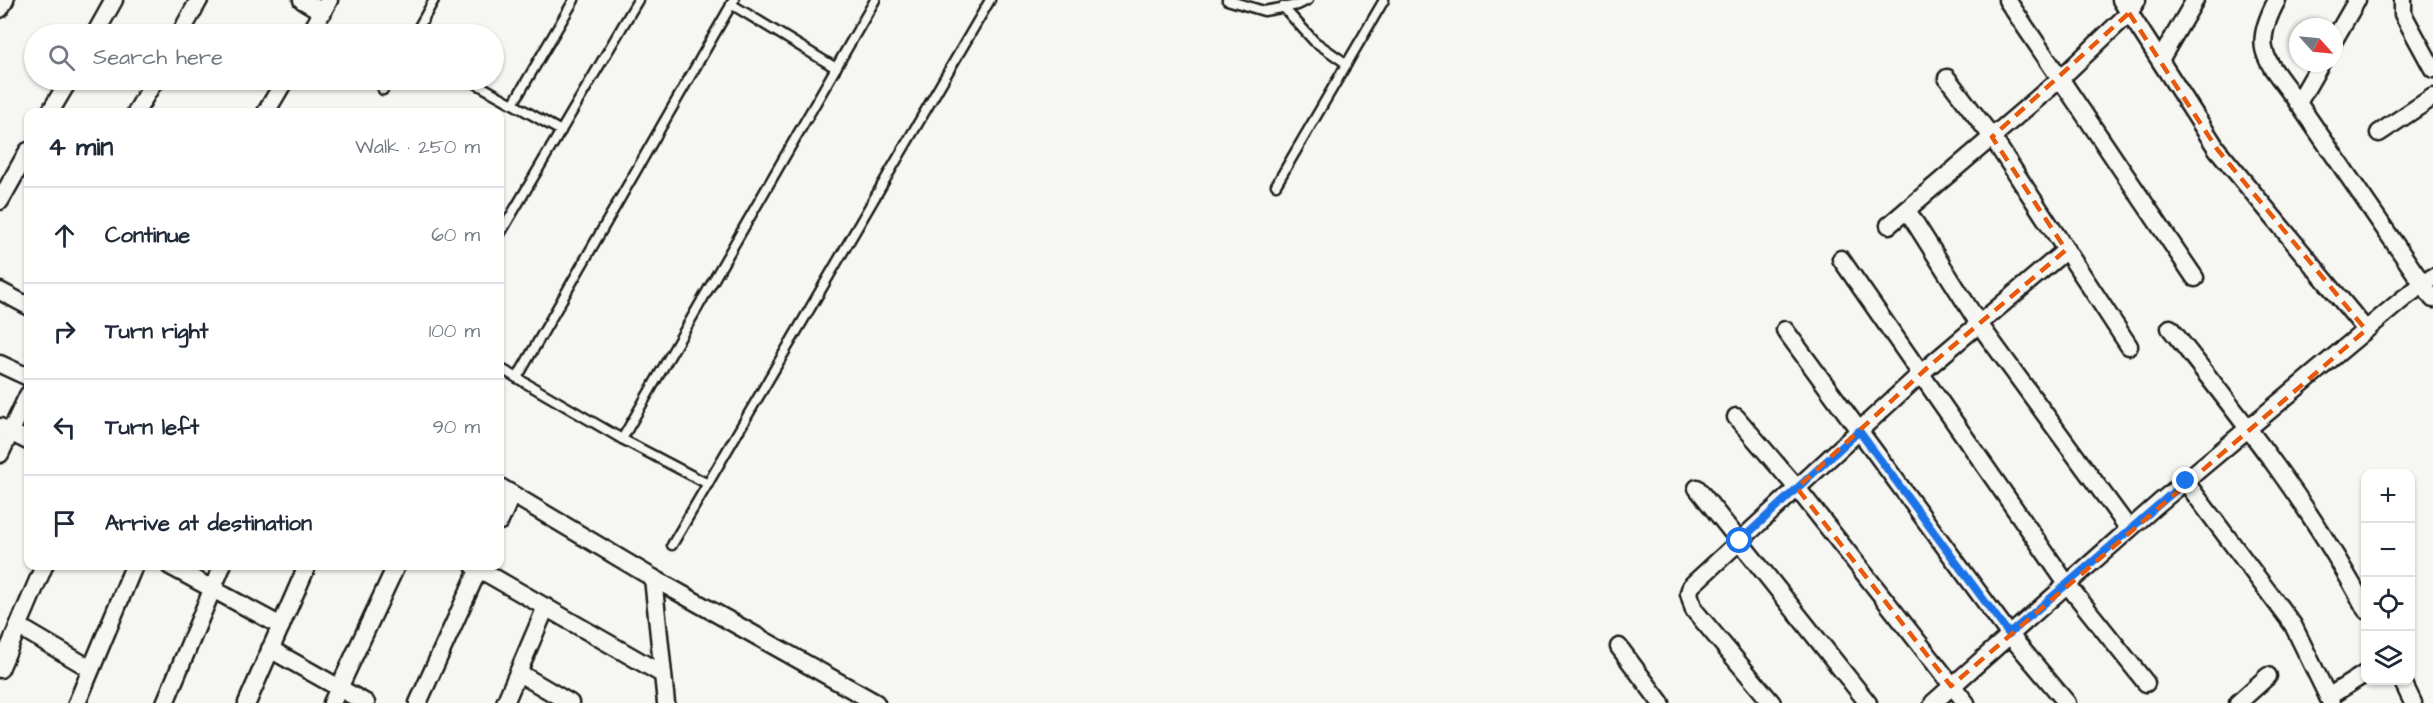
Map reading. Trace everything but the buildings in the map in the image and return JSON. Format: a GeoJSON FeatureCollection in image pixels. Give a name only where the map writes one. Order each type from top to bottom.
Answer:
{"type":"FeatureCollection","features":[{"type":"Feature","properties":{"kind":"street"},"geometry":{"type":"LineString","coordinates":[[0,9],[5,0]]}},
{"type":"Feature","properties":{"kind":"street"},"geometry":{"type":"LineString","coordinates":[[100,24],[114,0]]}},
{"type":"Feature","properties":{"kind":"street"},"geometry":{"type":"LineString","coordinates":[[186,24],[200,0]]}},
{"type":"Feature","properties":{"kind":"street"},"geometry":{"type":"LineString","coordinates":[[302,0],[326,6],[316,24]]}},
{"type":"Feature","properties":{"kind":"street"},"geometry":{"type":"LineString","coordinates":[[2007,0],[2195,278]]}},
{"type":"Feature","properties":{"kind":"street"},"geometry":{"type":"LineString","coordinates":[[2160,60],[2195,0]]}},
{"type":"Feature","properties":{"kind":"street"},"geometry":{"type":"LineString","coordinates":[[2277,0],[2263,30],[2261,44],[2268,61],[2428,281],[2433,299]]}},
{"type":"Feature","properties":{"kind":"street"},"geometry":{"type":"LineString","coordinates":[[2343,24],[2357,0]]}},
{"type":"Feature","properties":{"kind":"street"},"geometry":{"type":"LineString","coordinates":[[2403,0],[2403,14],[2433,69]]}},
{"type":"Feature","properties":{"kind":"street"},"geometry":{"type":"LineString","coordinates":[[1889,225],[2060,79],[2129,4],[2160,60],[2217,148],[2366,330]]}},
{"type":"Feature","properties":{"kind":"street"},"geometry":{"type":"LineString","coordinates":[[2298,103],[2316,72]]}},
{"type":"Feature","properties":{"kind":"street"},"geometry":{"type":"LineString","coordinates":[[1947,78],[1992,137],[2129,346]]}},
{"type":"Feature","properties":{"kind":"street"},"geometry":{"type":"LineString","coordinates":[[52,108],[63,90]]}},
{"type":"Feature","properties":{"kind":"street"},"geometry":{"type":"LineString","coordinates":[[138,108],[149,90]]}},
{"type":"Feature","properties":{"kind":"street"},"geometry":{"type":"LineString","coordinates":[[268,108],[279,90]]}},
{"type":"Feature","properties":{"kind":"street"},"geometry":{"type":"LineString","coordinates":[[2379,134],[2433,97]]}},
{"type":"Feature","properties":{"kind":"street"},"geometry":{"type":"LineString","coordinates":[[0,201],[24,158]]}},
{"type":"Feature","properties":{"kind":"street"},"geometry":{"type":"LineString","coordinates":[[1907,210],[1978,324],[2129,529]]}},
{"type":"Feature","properties":{"kind":"street"},"geometry":{"type":"LineString","coordinates":[[1767,701],[1694,610],[1690,601],[1692,586],[1922,372],[2066,250]]}},
{"type":"Feature","properties":{"kind":"street"},"geometry":{"type":"LineString","coordinates":[[1841,259],[1922,372],[2067,584],[2146,683]]}},
{"type":"Feature","properties":{"kind":"street"},"geometry":{"type":"LineString","coordinates":[[1933,703],[2129,529],[2366,330],[2428,281]]}},
{"type":"Feature","properties":{"kind":"street"},"geometry":{"type":"LineString","coordinates":[[0,291],[24,304]]}},
{"type":"Feature","properties":{"kind":"street"},"geometry":{"type":"LineString","coordinates":[[2170,328],[2249,428],[2336,554],[2361,601]]}},
{"type":"Feature","properties":{"kind":"street"},"geometry":{"type":"LineString","coordinates":[[1785,330],[2009,634],[2067,703]]}},
{"type":"Feature","properties":{"kind":"street"},"geometry":{"type":"LineString","coordinates":[[0,364],[24,375]]}},
{"type":"Feature","properties":{"kind":"street"},"geometry":{"type":"LineString","coordinates":[[0,454],[6,429],[24,401]]}},
{"type":"Feature","properties":{"kind":"street"},"geometry":{"type":"LineString","coordinates":[[1736,417],[1797,488],[1966,703]]}},
{"type":"Feature","properties":{"kind":"street"},"geometry":{"type":"LineString","coordinates":[[6,429],[24,439]]}},
{"type":"Feature","properties":{"kind":"street"},"geometry":{"type":"LineString","coordinates":[[2186,481],[2294,625],[2330,700],[2361,677]]}},
{"type":"Feature","properties":{"kind":"street"},"geometry":{"type":"LineString","coordinates":[[1697,488],[1868,703]]}},
{"type":"Feature","properties":{"kind":"street"},"geometry":{"type":"LineString","coordinates":[[506,490],[653,578],[876,703]]}},
{"type":"Feature","properties":{"kind":"street"},"geometry":{"type":"LineString","coordinates":[[0,669],[42,570]]}},
{"type":"Feature","properties":{"kind":"street"},"geometry":{"type":"LineString","coordinates":[[77,703],[132,570]]}},
{"type":"Feature","properties":{"kind":"street"},"geometry":{"type":"LineString","coordinates":[[178,570],[280,626]]}},
{"type":"Feature","properties":{"kind":"street"},"geometry":{"type":"LineString","coordinates":[[165,703],[220,570]]}},
{"type":"Feature","properties":{"kind":"street"},"geometry":{"type":"LineString","coordinates":[[247,703],[306,570]]}},
{"type":"Feature","properties":{"kind":"street"},"geometry":{"type":"LineString","coordinates":[[335,695],[394,570]]}},
{"type":"Feature","properties":{"kind":"street"},"geometry":{"type":"LineString","coordinates":[[418,703],[475,570]]}},
{"type":"Feature","properties":{"kind":"street"},"geometry":{"type":"LineString","coordinates":[[484,570],[662,674]]}},
{"type":"Feature","properties":{"kind":"street"},"geometry":{"type":"LineString","coordinates":[[653,578],[666,703]]}},
{"type":"Feature","properties":{"kind":"street"},"geometry":{"type":"LineString","coordinates":[[505,703],[546,607]]}},
{"type":"Feature","properties":{"kind":"street"},"geometry":{"type":"LineString","coordinates":[[18,626],[91,669]]}},
{"type":"Feature","properties":{"kind":"street"},"geometry":{"type":"LineString","coordinates":[[1619,647],[1661,703]]}},
{"type":"Feature","properties":{"kind":"street"},"geometry":{"type":"LineString","coordinates":[[270,650],[335,695],[366,703]]}},
{"type":"Feature","properties":{"kind":"street"},"geometry":{"type":"LineString","coordinates":[[519,673],[570,703]]}},
{"type":"Feature","properties":{"kind":"street"},"geometry":{"type":"LineString","coordinates":[[2238,703],[2268,676]]}},
{"type":"Feature","properties":{"kind":"street"},"geometry":{"type":"LineString","coordinates":[[2404,685],[2413,703]]}},
{"type":"Feature","properties":{"kind":"lane"},"geometry":{"type":"LineString","coordinates":[[421,24],[434,0]]}},
{"type":"Feature","properties":{"kind":"lane"},"geometry":{"type":"LineString","coordinates":[[513,104],[574,0]]}},
{"type":"Feature","properties":{"kind":"lane"},"geometry":{"type":"LineString","coordinates":[[504,227],[638,0]]}},
{"type":"Feature","properties":{"kind":"lane"},"geometry":{"type":"LineString","coordinates":[[622,439],[875,0]]}},
{"type":"Feature","properties":{"kind":"lane"},"geometry":{"type":"LineString","coordinates":[[672,545],[990,0]]}},
{"type":"Feature","properties":{"kind":"lane"},"geometry":{"type":"LineString","coordinates":[[1227,0],[1264,11],[1298,5],[1308,0]]}},
{"type":"Feature","properties":{"kind":"lane"},"geometry":{"type":"LineString","coordinates":[[1276,185],[1384,0]]}},
{"type":"Feature","properties":{"kind":"lane"},"geometry":{"type":"LineString","coordinates":[[517,378],[733,2],[836,68]]}},
{"type":"Feature","properties":{"kind":"lane"},"geometry":{"type":"LineString","coordinates":[[1283,7],[1314,41],[1347,64]]}},
{"type":"Feature","properties":{"kind":"lane"},"geometry":{"type":"LineString","coordinates":[[488,90],[561,131]]}},
{"type":"Feature","properties":{"kind":"lane"},"geometry":{"type":"LineString","coordinates":[[504,370],[622,439],[708,484]]}},
{"type":"Feature","properties":{"kind":"highlighted area"},"geometry":{"type":"Polygon","coordinates":[[[2129,13],[2217,149],[2366,330],[1951,686],[1797,488],[1927,368],[2066,250],[1992,137],[2129,13]]]}},
{"type":"Feature","properties":{"kind":"route"},"geometry":{"type":"LineString","coordinates":[[1740,541],[1859,431],[2009,634],[2186,481]]}}]}
